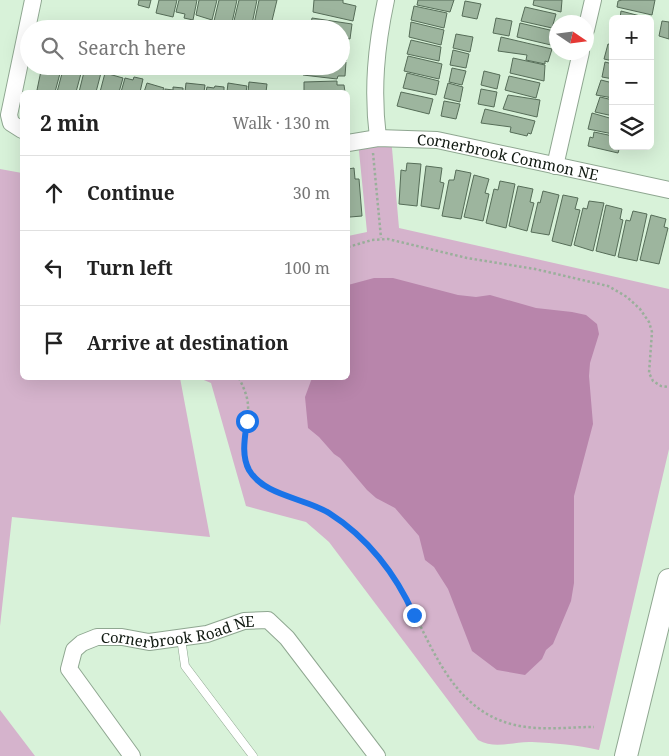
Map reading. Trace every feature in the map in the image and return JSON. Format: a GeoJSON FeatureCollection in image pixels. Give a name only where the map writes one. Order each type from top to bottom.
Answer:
{"type":"FeatureCollection","features":[{"type":"Feature","properties":{"kind":"street"},"geometry":{"type":"LineString","coordinates":[[29,20],[33,0]]}},
{"type":"Feature","properties":{"kind":"street"},"geometry":{"type":"LineString","coordinates":[[375,138],[375,64],[386,0]]}},
{"type":"Feature","properties":{"kind":"street"},"geometry":{"type":"LineString","coordinates":[[590,15],[593,0]]}},
{"type":"Feature","properties":{"kind":"street"},"geometry":{"type":"LineString","coordinates":[[555,166],[579,60]]}},
{"type":"Feature","properties":{"kind":"street"},"geometry":{"type":"LineString","coordinates":[[20,62],[9,114],[11,123],[20,129]]}},
{"type":"Feature","properties":{"kind":"street","name":"Cornerbrook Common NE"},"geometry":{"type":"LineString","coordinates":[[350,143],[375,138],[416,138],[452,142],[669,190]]}},
{"type":"Feature","properties":{"kind":"street"},"geometry":{"type":"LineString","coordinates":[[626,756],[669,580]]}},
{"type":"Feature","properties":{"kind":"street","name":"Cornerbrook Road NE"},"geometry":{"type":"LineString","coordinates":[[132,756],[69,669],[69,660],[74,650],[82,643],[98,637],[122,637],[149,642],[207,634],[244,621],[268,620],[287,638],[377,756]]}},
{"type":"Feature","properties":{"kind":"lane"},"geometry":{"type":"LineString","coordinates":[[181,638],[185,666],[253,756]]}},
{"type":"Feature","properties":{"kind":"path"},"geometry":{"type":"LineString","coordinates":[[375,138],[381,238]]}},
{"type":"Feature","properties":{"kind":"path"},"geometry":{"type":"LineString","coordinates":[[350,246],[381,238],[467,258],[535,269],[608,286],[627,296],[649,322],[652,332],[649,373],[652,380],[662,386],[669,387]]}},
{"type":"Feature","properties":{"kind":"path"},"geometry":{"type":"LineString","coordinates":[[240,380],[248,406],[244,455],[252,474],[276,491],[329,513],[352,531],[376,554],[397,580],[431,651],[443,670],[476,706],[496,718],[516,725],[544,728],[594,727]]}},
{"type":"Feature","properties":{"kind":"shaded area"},"geometry":{"type":"Polygon","coordinates":[[[391,137],[399,228],[669,289],[669,449],[599,750],[541,742],[498,745],[478,740],[329,542],[306,522],[246,506],[211,383],[204,380],[350,380],[350,236],[367,232],[358,141],[391,137]]]}},
{"type":"Feature","properties":{"kind":"shaded area"},"geometry":{"type":"Polygon","coordinates":[[[0,169],[20,173],[20,380],[180,380],[210,537],[12,517],[0,626],[0,169]]]}},
{"type":"Feature","properties":{"kind":"shaded area"},"geometry":{"type":"Polygon","coordinates":[[[374,278],[393,278],[458,295],[476,297],[490,295],[536,308],[586,315],[597,324],[599,334],[590,363],[589,376],[593,424],[574,496],[574,583],[571,601],[553,644],[546,650],[542,659],[525,675],[497,670],[472,651],[448,589],[434,567],[425,560],[419,536],[395,508],[376,498],[367,490],[340,458],[308,428],[305,397],[311,380],[350,380],[350,284],[374,278]]]}},
{"type":"Feature","properties":{"kind":"shaded area"},"geometry":{"type":"Polygon","coordinates":[[[0,710],[35,756],[0,756],[0,710]]]}},
{"type":"Feature","properties":{"kind":"building"},"geometry":{"type":"Polygon","coordinates":[[[139,0],[151,0],[149,8],[138,5],[139,0]]]}},
{"type":"Feature","properties":{"kind":"building"},"geometry":{"type":"Polygon","coordinates":[[[159,0],[177,0],[173,17],[156,13],[159,0]]]}},
{"type":"Feature","properties":{"kind":"building"},"geometry":{"type":"Polygon","coordinates":[[[179,0],[197,0],[193,20],[184,18],[185,14],[176,12],[179,0]]]}},
{"type":"Feature","properties":{"kind":"building"},"geometry":{"type":"Polygon","coordinates":[[[199,0],[217,0],[212,20],[196,15],[199,0]]]}},
{"type":"Feature","properties":{"kind":"building"},"geometry":{"type":"Polygon","coordinates":[[[219,0],[237,0],[233,20],[214,20],[219,0]]]}},
{"type":"Feature","properties":{"kind":"building"},"geometry":{"type":"Polygon","coordinates":[[[239,0],[257,0],[253,20],[234,20],[239,0]]]}},
{"type":"Feature","properties":{"kind":"building"},"geometry":{"type":"Polygon","coordinates":[[[259,0],[277,0],[272,20],[255,20],[259,0]]]}},
{"type":"Feature","properties":{"kind":"building"},"geometry":{"type":"Polygon","coordinates":[[[314,0],[343,0],[343,3],[356,6],[353,21],[313,12],[314,0]]]}},
{"type":"Feature","properties":{"kind":"building"},"geometry":{"type":"Polygon","coordinates":[[[418,0],[454,0],[450,12],[417,5],[418,0]]]}},
{"type":"Feature","properties":{"kind":"building"},"geometry":{"type":"Polygon","coordinates":[[[534,0],[562,0],[561,12],[533,5],[534,0]]]}},
{"type":"Feature","properties":{"kind":"building"},"geometry":{"type":"Polygon","coordinates":[[[655,0],[652,15],[617,7],[618,1],[655,0]]]}},
{"type":"Feature","properties":{"kind":"building"},"geometry":{"type":"Polygon","coordinates":[[[465,1],[481,4],[477,19],[462,16],[465,1]]]}},
{"type":"Feature","properties":{"kind":"building"},"geometry":{"type":"Polygon","coordinates":[[[414,6],[447,13],[444,28],[411,20],[414,6]]]}},
{"type":"Feature","properties":{"kind":"building"},"geometry":{"type":"Polygon","coordinates":[[[525,7],[556,14],[549,15],[549,27],[521,21],[525,7]]]}},
{"type":"Feature","properties":{"kind":"building"},"geometry":{"type":"Polygon","coordinates":[[[621,11],[636,15],[620,15],[621,11]]]}},
{"type":"Feature","properties":{"kind":"building"},"geometry":{"type":"Polygon","coordinates":[[[496,18],[512,21],[509,36],[493,33],[496,18]]]}},
{"type":"Feature","properties":{"kind":"building"},"geometry":{"type":"Polygon","coordinates":[[[662,21],[669,22],[669,39],[659,36],[662,21]]]}},
{"type":"Feature","properties":{"kind":"building"},"geometry":{"type":"Polygon","coordinates":[[[411,22],[444,30],[441,45],[409,37],[411,22]]]}},
{"type":"Feature","properties":{"kind":"building"},"geometry":{"type":"Polygon","coordinates":[[[520,23],[549,30],[549,45],[517,37],[520,23]]]}},
{"type":"Feature","properties":{"kind":"building"},"geometry":{"type":"Polygon","coordinates":[[[456,34],[473,37],[470,52],[453,48],[456,34]]]}},
{"type":"Feature","properties":{"kind":"building"},"geometry":{"type":"Polygon","coordinates":[[[501,37],[549,48],[549,59],[548,62],[545,61],[545,64],[526,60],[527,55],[498,51],[501,37]]]}},
{"type":"Feature","properties":{"kind":"building"},"geometry":{"type":"Polygon","coordinates":[[[411,40],[441,47],[439,61],[407,54],[411,40]]]}},
{"type":"Feature","properties":{"kind":"building"},"geometry":{"type":"Polygon","coordinates":[[[608,44],[609,44],[609,60],[604,59],[608,44]]]}},
{"type":"Feature","properties":{"kind":"building"},"geometry":{"type":"Polygon","coordinates":[[[453,50],[469,54],[466,68],[450,65],[453,50]]]}},
{"type":"Feature","properties":{"kind":"building"},"geometry":{"type":"Polygon","coordinates":[[[408,56],[442,64],[439,79],[404,71],[408,56]]]}},
{"type":"Feature","properties":{"kind":"building"},"geometry":{"type":"Polygon","coordinates":[[[513,58],[545,65],[544,81],[510,73],[513,58]]]}},
{"type":"Feature","properties":{"kind":"building"},"geometry":{"type":"Polygon","coordinates":[[[605,62],[609,63],[609,78],[602,77],[605,62]]]}},
{"type":"Feature","properties":{"kind":"building"},"geometry":{"type":"Polygon","coordinates":[[[452,68],[466,71],[462,85],[449,82],[452,68]]]}},
{"type":"Feature","properties":{"kind":"building"},"geometry":{"type":"Polygon","coordinates":[[[484,71],[500,75],[497,89],[481,85],[484,71]]]}},
{"type":"Feature","properties":{"kind":"building"},"geometry":{"type":"Polygon","coordinates":[[[407,73],[439,81],[436,95],[403,88],[407,73]]]}},
{"type":"Feature","properties":{"kind":"building"},"geometry":{"type":"Polygon","coordinates":[[[40,75],[60,75],[56,90],[37,90],[40,75]]]}},
{"type":"Feature","properties":{"kind":"building"},"geometry":{"type":"Polygon","coordinates":[[[62,75],[81,75],[77,90],[58,90],[62,75]]]}},
{"type":"Feature","properties":{"kind":"building"},"geometry":{"type":"Polygon","coordinates":[[[83,75],[100,75],[97,90],[80,90],[83,75]]]}},
{"type":"Feature","properties":{"kind":"building"},"geometry":{"type":"Polygon","coordinates":[[[104,75],[123,78],[120,90],[101,90],[104,75]]]}},
{"type":"Feature","properties":{"kind":"building"},"geometry":{"type":"Polygon","coordinates":[[[303,75],[345,75],[338,76],[337,79],[303,75]]]}},
{"type":"Feature","properties":{"kind":"building"},"geometry":{"type":"Polygon","coordinates":[[[509,76],[540,83],[536,98],[505,90],[509,76]]]}},
{"type":"Feature","properties":{"kind":"building"},"geometry":{"type":"Polygon","coordinates":[[[134,77],[143,79],[140,90],[122,90],[125,78],[133,80],[134,77]]]}},
{"type":"Feature","properties":{"kind":"building"},"geometry":{"type":"Polygon","coordinates":[[[601,80],[609,82],[609,97],[596,95],[601,80]]]}},
{"type":"Feature","properties":{"kind":"building"},"geometry":{"type":"Polygon","coordinates":[[[337,81],[337,85],[344,85],[345,90],[304,90],[304,82],[337,81]]]}},
{"type":"Feature","properties":{"kind":"building"},"geometry":{"type":"Polygon","coordinates":[[[249,82],[267,84],[266,90],[248,90],[249,82]]]}},
{"type":"Feature","properties":{"kind":"building"},"geometry":{"type":"Polygon","coordinates":[[[147,83],[164,88],[163,90],[145,90],[147,83]]]}},
{"type":"Feature","properties":{"kind":"building"},"geometry":{"type":"Polygon","coordinates":[[[186,83],[205,85],[204,90],[185,90],[186,83]]]}},
{"type":"Feature","properties":{"kind":"building"},"geometry":{"type":"Polygon","coordinates":[[[228,83],[247,86],[246,90],[227,90],[228,83]]]}},
{"type":"Feature","properties":{"kind":"building"},"geometry":{"type":"Polygon","coordinates":[[[448,83],[463,87],[460,102],[444,98],[448,83]]]}},
{"type":"Feature","properties":{"kind":"building"},"geometry":{"type":"Polygon","coordinates":[[[215,86],[224,87],[224,90],[206,90],[207,87],[214,88],[215,86]]]}},
{"type":"Feature","properties":{"kind":"building"},"geometry":{"type":"Polygon","coordinates":[[[173,87],[183,88],[183,90],[173,90],[173,87]]]}},
{"type":"Feature","properties":{"kind":"building"},"geometry":{"type":"Polygon","coordinates":[[[481,89],[497,92],[494,107],[478,104],[481,89]]]}},
{"type":"Feature","properties":{"kind":"building"},"geometry":{"type":"Polygon","coordinates":[[[401,92],[433,99],[429,114],[397,106],[401,92]]]}},
{"type":"Feature","properties":{"kind":"building"},"geometry":{"type":"Polygon","coordinates":[[[508,95],[540,100],[537,117],[503,109],[508,95]]]}},
{"type":"Feature","properties":{"kind":"building"},"geometry":{"type":"Polygon","coordinates":[[[600,97],[609,99],[609,115],[595,112],[600,97]]]}},
{"type":"Feature","properties":{"kind":"building"},"geometry":{"type":"Polygon","coordinates":[[[444,101],[460,104],[456,119],[441,116],[444,101]]]}},
{"type":"Feature","properties":{"kind":"building"},"geometry":{"type":"Polygon","coordinates":[[[485,109],[535,121],[531,134],[528,133],[527,136],[510,132],[511,127],[481,123],[485,109]]]}},
{"type":"Feature","properties":{"kind":"building"},"geometry":{"type":"Polygon","coordinates":[[[592,113],[609,118],[609,133],[588,129],[592,113]]]}},
{"type":"Feature","properties":{"kind":"building"},"geometry":{"type":"Polygon","coordinates":[[[594,132],[609,135],[609,150],[619,150],[618,153],[588,146],[590,137],[593,138],[594,132]]]}},
{"type":"Feature","properties":{"kind":"building"},"geometry":{"type":"Polygon","coordinates":[[[407,163],[421,164],[417,206],[399,204],[401,170],[406,171],[407,163]]]}},
{"type":"Feature","properties":{"kind":"building"},"geometry":{"type":"Polygon","coordinates":[[[426,166],[442,168],[440,182],[444,183],[439,209],[421,206],[426,166]]]}},
{"type":"Feature","properties":{"kind":"building"},"geometry":{"type":"Polygon","coordinates":[[[354,168],[355,179],[359,179],[362,216],[350,217],[350,169],[354,168]]]}},
{"type":"Feature","properties":{"kind":"building"},"geometry":{"type":"Polygon","coordinates":[[[456,170],[471,173],[461,219],[442,216],[449,180],[454,180],[456,170]]]}},
{"type":"Feature","properties":{"kind":"building"},"geometry":{"type":"Polygon","coordinates":[[[474,175],[489,179],[485,193],[489,194],[483,221],[464,217],[474,175]]]}},
{"type":"Feature","properties":{"kind":"building"},"geometry":{"type":"Polygon","coordinates":[[[500,181],[515,184],[506,228],[486,223],[494,189],[498,190],[500,181]]]}},
{"type":"Feature","properties":{"kind":"building"},"geometry":{"type":"Polygon","coordinates":[[[518,186],[533,189],[530,202],[534,203],[527,231],[509,226],[518,186]]]}},
{"type":"Feature","properties":{"kind":"building"},"geometry":{"type":"Polygon","coordinates":[[[543,191],[559,195],[549,235],[531,232],[538,202],[540,203],[543,191]]]}},
{"type":"Feature","properties":{"kind":"building"},"geometry":{"type":"Polygon","coordinates":[[[563,195],[578,198],[575,209],[580,210],[571,246],[552,241],[563,195]]]}},
{"type":"Feature","properties":{"kind":"building"},"geometry":{"type":"Polygon","coordinates":[[[589,201],[604,203],[593,251],[574,245],[583,208],[587,209],[589,201]]]}},
{"type":"Feature","properties":{"kind":"building"},"geometry":{"type":"Polygon","coordinates":[[[606,205],[622,209],[620,219],[623,220],[615,256],[596,251],[606,205]]]}},
{"type":"Feature","properties":{"kind":"building"},"geometry":{"type":"Polygon","coordinates":[[[633,211],[647,214],[637,261],[618,257],[626,220],[630,221],[633,211]]]}},
{"type":"Feature","properties":{"kind":"building"},"geometry":{"type":"Polygon","coordinates":[[[651,215],[666,219],[664,227],[668,228],[659,264],[640,260],[651,215]]]}},
{"type":"Feature","properties":{"kind":"route"},"geometry":{"type":"LineString","coordinates":[[247,421],[244,455],[249,469],[256,478],[276,491],[312,504],[329,513],[352,531],[386,565],[397,580],[414,615]]}}]}
